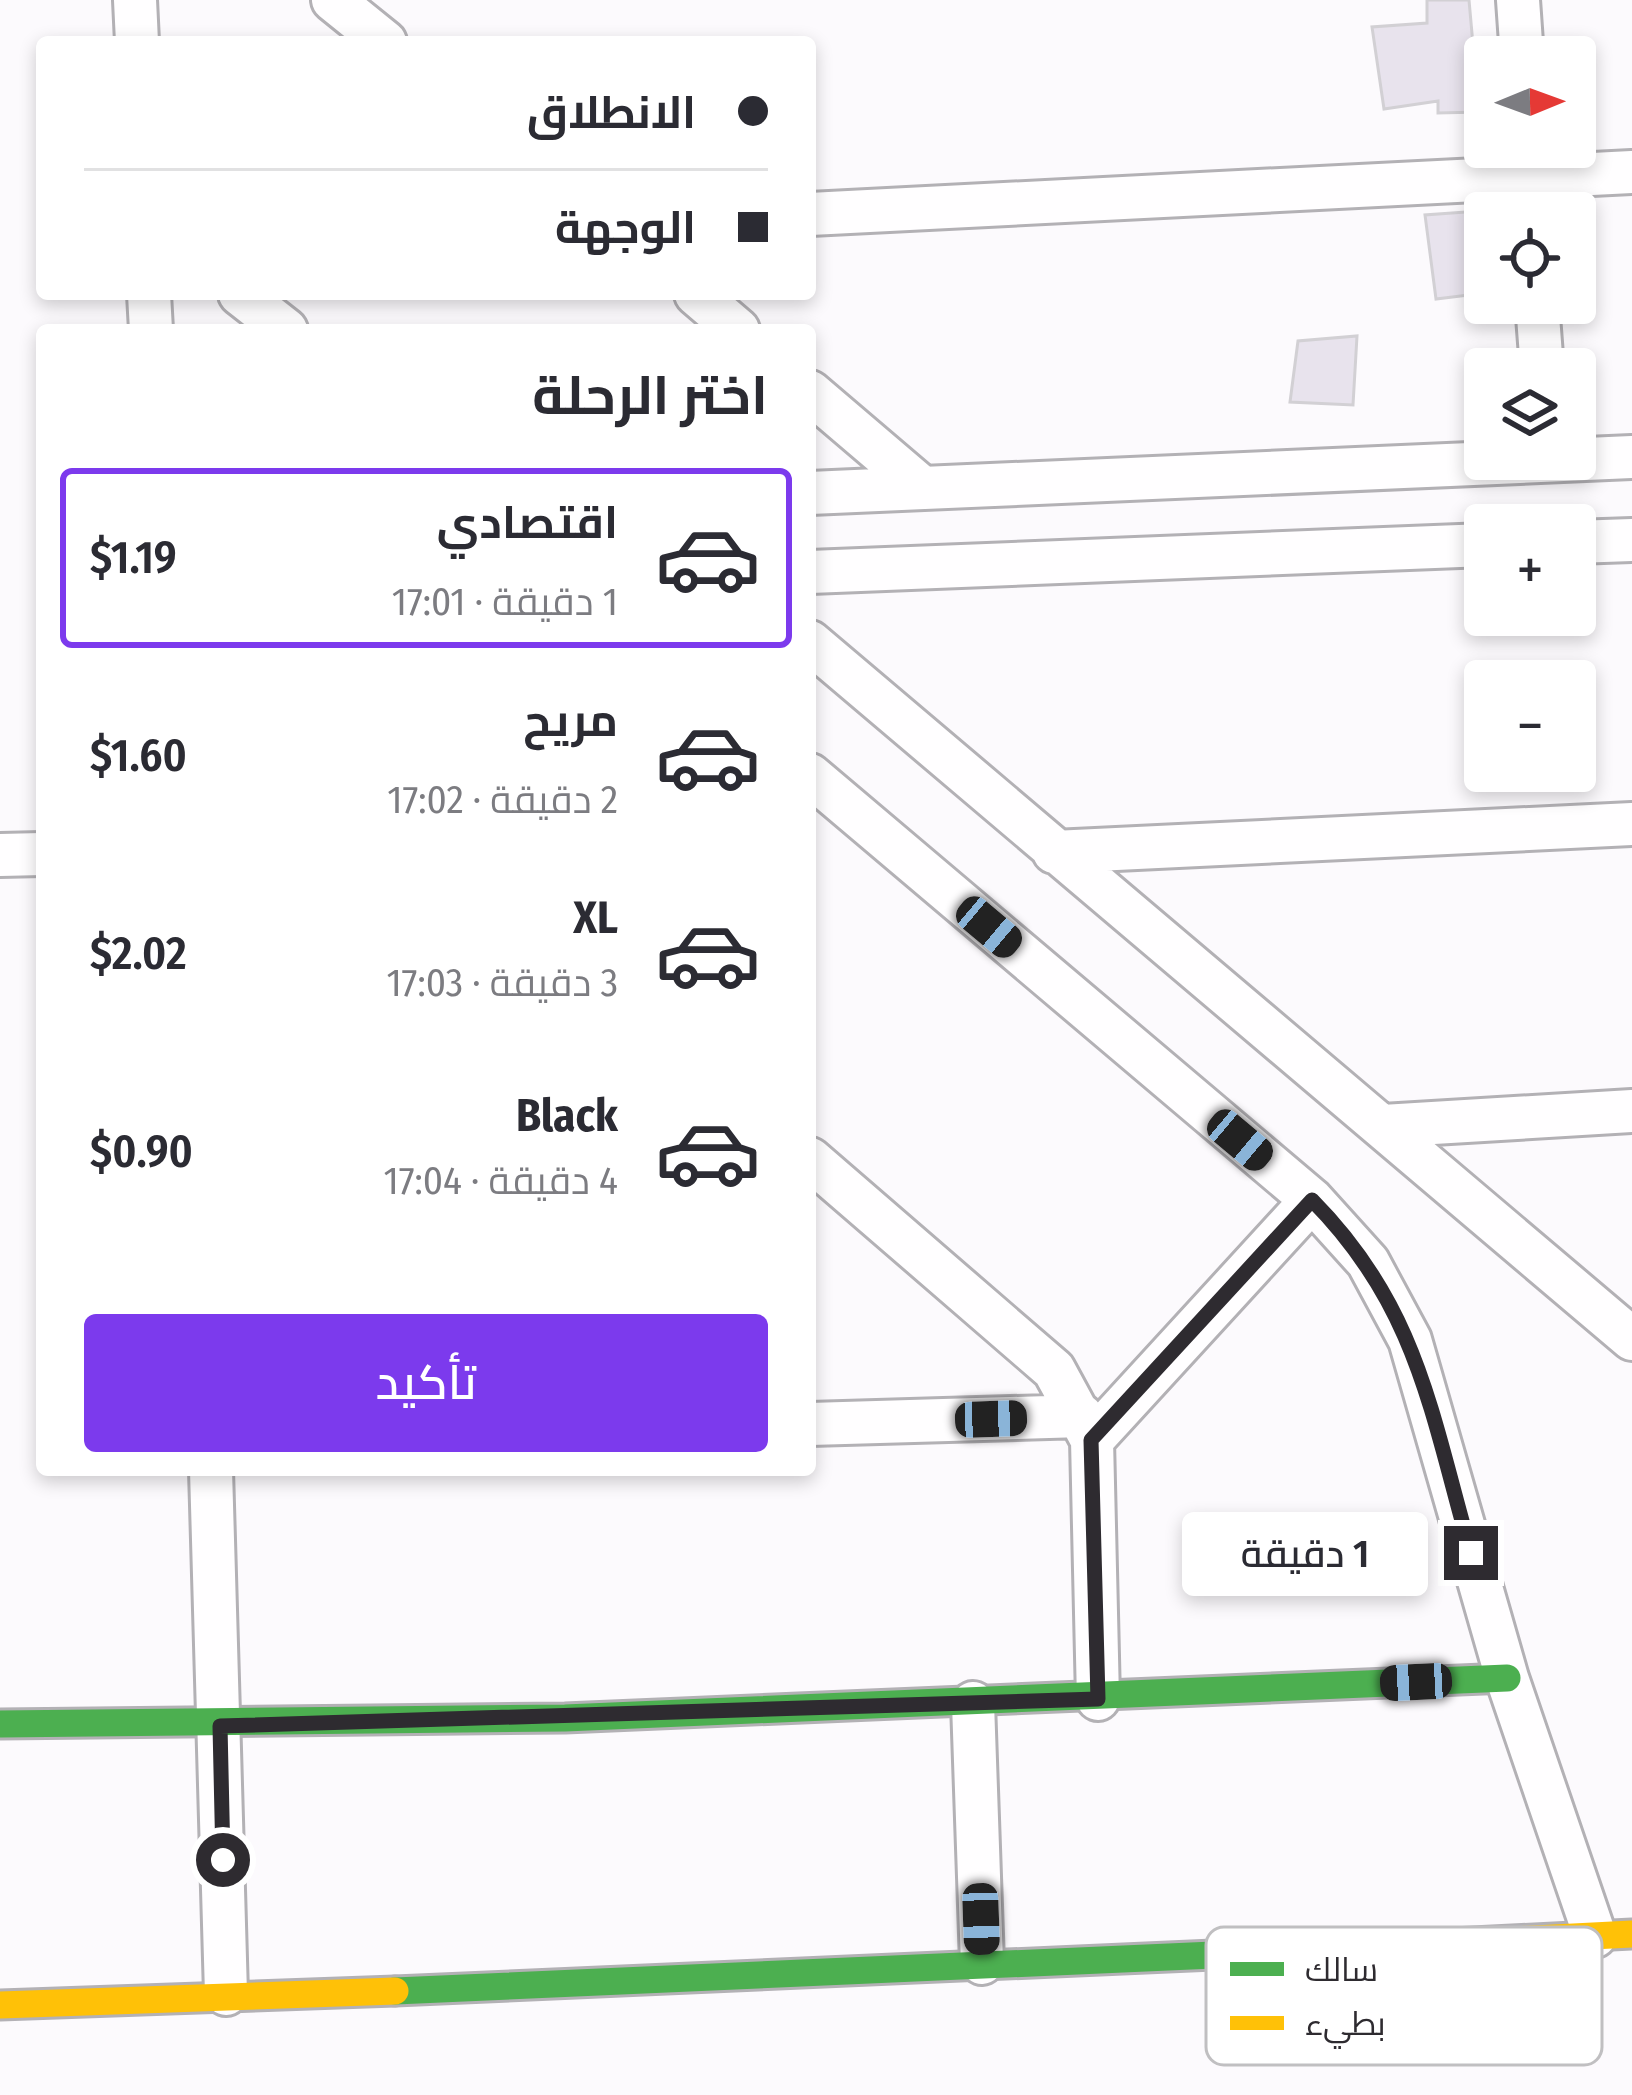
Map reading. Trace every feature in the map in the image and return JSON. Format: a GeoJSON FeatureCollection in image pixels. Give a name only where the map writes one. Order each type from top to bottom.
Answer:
{"type":"FeatureCollection","features":[{"type":"Feature","properties":{"kind":"street"},"geometry":{"type":"LineString","coordinates":[[136,0],[137,36]]}},
{"type":"Feature","properties":{"kind":"street"},"geometry":{"type":"LineString","coordinates":[[333,0],[378,36]]}},
{"type":"Feature","properties":{"kind":"street"},"geometry":{"type":"LineString","coordinates":[[1518,0],[1521,36]]}},
{"type":"Feature","properties":{"kind":"street"},"geometry":{"type":"LineString","coordinates":[[816,214],[1632,172]]}},
{"type":"Feature","properties":{"kind":"street"},"geometry":{"type":"LineString","coordinates":[[248,300],[278,324]]}},
{"type":"Feature","properties":{"kind":"street"},"geometry":{"type":"LineString","coordinates":[[703,300],[731,324]]}},
{"type":"Feature","properties":{"kind":"street"},"geometry":{"type":"LineString","coordinates":[[816,397],[919,485]]}},
{"type":"Feature","properties":{"kind":"street"},"geometry":{"type":"LineString","coordinates":[[1596,458],[1632,457]]}},
{"type":"Feature","properties":{"kind":"street"},"geometry":{"type":"LineString","coordinates":[[816,493],[1464,463]]}},
{"type":"Feature","properties":{"kind":"street"},"geometry":{"type":"LineString","coordinates":[[1596,541],[1632,539]]}},
{"type":"Feature","properties":{"kind":"street"},"geometry":{"type":"LineString","coordinates":[[816,572],[1464,546]]}},
{"type":"Feature","properties":{"kind":"street"},"geometry":{"type":"LineString","coordinates":[[816,647],[1632,1339]]}},
{"type":"Feature","properties":{"kind":"street"},"geometry":{"type":"LineString","coordinates":[[816,780],[1312,1200],[1368,1262],[1410,1340],[1507,1678],[1614,1935]]}},
{"type":"Feature","properties":{"kind":"street"},"geometry":{"type":"LineString","coordinates":[[1054,852],[1632,824]]}},
{"type":"Feature","properties":{"kind":"street"},"geometry":{"type":"LineString","coordinates":[[0,856],[36,854]]}},
{"type":"Feature","properties":{"kind":"street"},"geometry":{"type":"LineString","coordinates":[[1383,1126],[1632,1111]]}},
{"type":"Feature","properties":{"kind":"street"},"geometry":{"type":"LineString","coordinates":[[816,1164],[1054,1370],[1087,1428],[1098,1699]]}},
{"type":"Feature","properties":{"kind":"street"},"geometry":{"type":"LineString","coordinates":[[816,1424],[1087,1428],[1312,1200]]}},
{"type":"Feature","properties":{"kind":"street"},"geometry":{"type":"LineString","coordinates":[[211,1476],[226,1994]]}},
{"type":"Feature","properties":{"kind":"street"},"geometry":{"type":"LineString","coordinates":[[0,1724],[220,1726],[1098,1699],[1507,1678]]}},
{"type":"Feature","properties":{"kind":"street"},"geometry":{"type":"LineString","coordinates":[[973,1703],[982,1963]]}},
{"type":"Feature","properties":{"kind":"street"},"geometry":{"type":"LineString","coordinates":[[0,2005],[755,1978],[1206,1953]]}},
{"type":"Feature","properties":{"kind":"building"},"geometry":{"type":"Polygon","coordinates":[[[1427,0],[1469,0],[1472,36],[1464,36],[1464,112],[1438,113],[1438,101],[1384,109],[1372,27],[1427,23],[1427,0]]]}},
{"type":"Feature","properties":{"kind":"building"},"geometry":{"type":"Polygon","coordinates":[[[1464,212],[1464,296],[1436,299],[1425,215],[1464,212]]]}},
{"type":"Feature","properties":{"kind":"building"},"geometry":{"type":"Polygon","coordinates":[[[1357,336],[1353,405],[1290,402],[1298,341],[1357,336]]]}},
{"type":"Feature","properties":{"kind":"traffic: fast"},"geometry":{"type":"LineString","coordinates":[[0,1724],[565,1718],[1507,1678]]}},
{"type":"Feature","properties":{"kind":"traffic: fast"},"geometry":{"type":"LineString","coordinates":[[395,1991],[1206,1955]]}},
{"type":"Feature","properties":{"kind":"traffic: slow"},"geometry":{"type":"LineString","coordinates":[[1602,1936],[1632,1934]]}},
{"type":"Feature","properties":{"kind":"traffic: slow"},"geometry":{"type":"LineString","coordinates":[[0,2005],[395,1991]]}},
{"type":"Feature","properties":{"kind":"route"},"geometry":{"type":"LineString","coordinates":[[223,1860],[220,1726],[1098,1699],[1091,1440],[1312,1200],[1350,1238],[1397,1310],[1410,1340],[1471,1553]]}}]}
